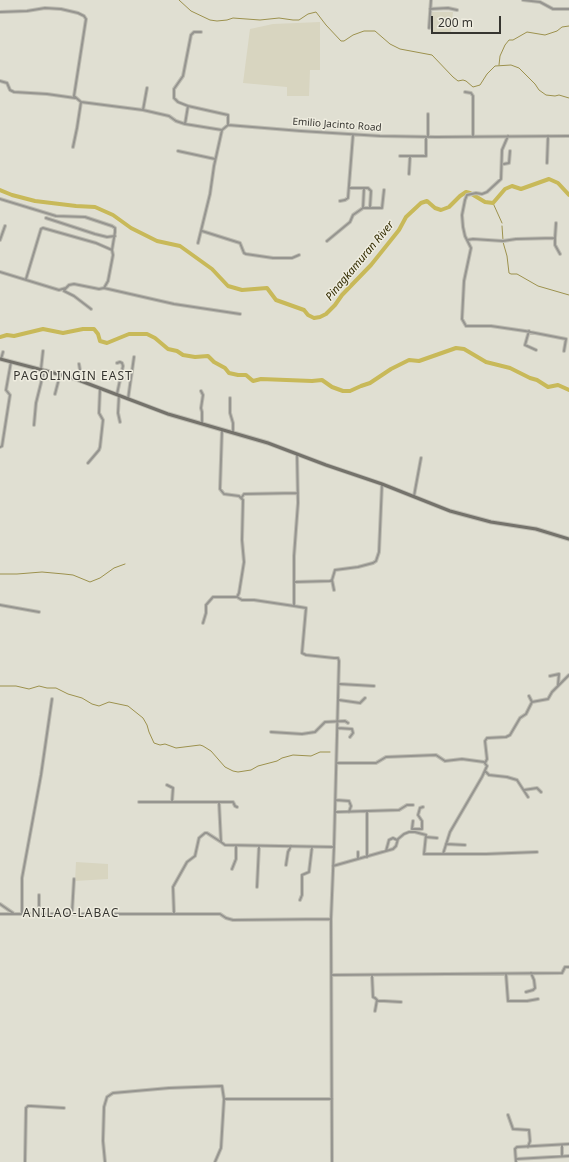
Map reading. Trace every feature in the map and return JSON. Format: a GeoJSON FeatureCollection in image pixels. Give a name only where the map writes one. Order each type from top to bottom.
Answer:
{"type":"FeatureCollection","features":[{"type":"Feature","properties":{"kind":"street"},"geometry":{"type":"LineString","coordinates":[[429,28],[431,0]]}},
{"type":"Feature","properties":{"kind":"street"},"geometry":{"type":"LineString","coordinates":[[523,0],[540,2],[553,9],[569,9]]}},
{"type":"Feature","properties":{"kind":"street"},"geometry":{"type":"LineString","coordinates":[[0,12],[27,11],[45,8],[61,9],[84,16],[86,19],[74,88],[75,98]]}},
{"type":"Feature","properties":{"kind":"street"},"geometry":{"type":"LineString","coordinates":[[430,9],[448,8],[457,10]]}},
{"type":"Feature","properties":{"kind":"street"},"geometry":{"type":"LineString","coordinates":[[198,243],[210,194],[215,160],[222,130],[228,125],[228,115],[188,106],[176,100],[173,93],[183,76],[192,32],[201,32]]}},
{"type":"Feature","properties":{"kind":"street"},"geometry":{"type":"LineString","coordinates":[[0,81],[7,83],[11,91],[75,98],[81,102],[143,110],[169,116],[176,121],[185,124],[222,130]]}},
{"type":"Feature","properties":{"kind":"street"},"geometry":{"type":"LineString","coordinates":[[143,110],[147,88]]}},
{"type":"Feature","properties":{"kind":"street"},"geometry":{"type":"LineString","coordinates":[[465,92],[471,93],[473,96],[473,137]]}},
{"type":"Feature","properties":{"kind":"street"},"geometry":{"type":"LineString","coordinates":[[73,147],[78,126],[81,102]]}},
{"type":"Feature","properties":{"kind":"street"},"geometry":{"type":"LineString","coordinates":[[185,124],[188,106]]}},
{"type":"Feature","properties":{"kind":"street"},"geometry":{"type":"LineString","coordinates":[[400,156],[426,156],[428,114]]}},
{"type":"Feature","properties":{"kind":"street","name":"Emilio Jacinto Road"},"geometry":{"type":"LineString","coordinates":[[228,125],[353,135],[427,137],[569,136]]}},
{"type":"Feature","properties":{"kind":"street"},"geometry":{"type":"LineString","coordinates":[[340,201],[347,199],[353,135]]}},
{"type":"Feature","properties":{"kind":"street"},"geometry":{"type":"LineString","coordinates":[[508,136],[502,150],[502,176],[497,184],[485,193],[476,193],[467,196],[462,215],[463,227],[471,248],[464,280],[462,319],[466,326],[491,326],[566,339],[564,351]]}},
{"type":"Feature","properties":{"kind":"street"},"geometry":{"type":"LineString","coordinates":[[548,136],[548,163]]}},
{"type":"Feature","properties":{"kind":"street"},"geometry":{"type":"LineString","coordinates":[[178,151],[215,160]]}},
{"type":"Feature","properties":{"kind":"street"},"geometry":{"type":"LineString","coordinates":[[503,164],[509,163],[510,151]]}},
{"type":"Feature","properties":{"kind":"street"},"geometry":{"type":"LineString","coordinates":[[410,157],[410,174]]}},
{"type":"Feature","properties":{"kind":"street"},"geometry":{"type":"LineString","coordinates":[[349,188],[368,188],[371,191],[370,208]]}},
{"type":"Feature","properties":{"kind":"street"},"geometry":{"type":"LineString","coordinates":[[363,208],[364,188]]}},
{"type":"Feature","properties":{"kind":"street"},"geometry":{"type":"LineString","coordinates":[[327,241],[350,222],[352,216],[363,208],[382,207],[384,190]]}},
{"type":"Feature","properties":{"kind":"street"},"geometry":{"type":"LineString","coordinates":[[0,199],[56,216],[86,217],[112,226],[114,228],[115,236],[112,250],[113,255],[108,281],[104,288]]}},
{"type":"Feature","properties":{"kind":"street"},"geometry":{"type":"LineString","coordinates":[[46,218],[95,234],[107,237],[115,236]]}},
{"type":"Feature","properties":{"kind":"street"},"geometry":{"type":"LineString","coordinates":[[556,223],[555,246],[560,254]]}},
{"type":"Feature","properties":{"kind":"street"},"geometry":{"type":"LineString","coordinates":[[0,240],[5,226]]}},
{"type":"Feature","properties":{"kind":"street"},"geometry":{"type":"LineString","coordinates":[[26,280],[41,229],[43,228],[96,243],[112,250]]}},
{"type":"Feature","properties":{"kind":"street"},"geometry":{"type":"LineString","coordinates":[[202,231],[240,243],[244,253],[246,254],[274,258],[292,258],[299,255]]}},
{"type":"Feature","properties":{"kind":"street"},"geometry":{"type":"LineString","coordinates":[[467,240],[473,239],[503,242],[516,239],[555,238]]}},
{"type":"Feature","properties":{"kind":"street"},"geometry":{"type":"LineString","coordinates":[[0,272],[58,290],[74,284],[100,289],[104,288],[174,304],[240,314]]}},
{"type":"Feature","properties":{"kind":"street"},"geometry":{"type":"LineString","coordinates":[[66,288],[64,291],[74,296],[91,309]]}},
{"type":"Feature","properties":{"kind":"street"},"geometry":{"type":"LineString","coordinates":[[529,332],[525,345],[536,350]]}},
{"type":"Feature","properties":{"kind":"street"},"geometry":{"type":"LineString","coordinates":[[34,425],[36,403],[43,370],[43,350]]}},
{"type":"Feature","properties":{"kind":"street"},"geometry":{"type":"LineString","coordinates":[[3,352],[1,359],[78,380],[168,414],[268,444],[382,484],[450,511],[491,522],[536,529],[569,539]]}},
{"type":"Feature","properties":{"kind":"street"},"geometry":{"type":"LineString","coordinates":[[128,399],[134,357]]}},
{"type":"Feature","properties":{"kind":"street"},"geometry":{"type":"LineString","coordinates":[[0,447],[2,446],[10,395],[6,390],[11,362]]}},
{"type":"Feature","properties":{"kind":"street"},"geometry":{"type":"LineString","coordinates":[[117,363],[120,362],[123,366],[117,410],[120,422]]}},
{"type":"Feature","properties":{"kind":"street"},"geometry":{"type":"LineString","coordinates":[[78,380],[80,370],[79,364]]}},
{"type":"Feature","properties":{"kind":"street"},"geometry":{"type":"LineString","coordinates":[[55,394],[60,375]]}},
{"type":"Feature","properties":{"kind":"street"},"geometry":{"type":"LineString","coordinates":[[88,463],[100,447],[103,420],[99,413],[100,388]]}},
{"type":"Feature","properties":{"kind":"street"},"geometry":{"type":"LineString","coordinates":[[201,391],[203,395],[201,408],[202,425]]}},
{"type":"Feature","properties":{"kind":"street"},"geometry":{"type":"LineString","coordinates":[[230,398],[230,413],[233,424],[233,434]]}},
{"type":"Feature","properties":{"kind":"street"},"geometry":{"type":"LineString","coordinates":[[222,430],[220,489],[224,494],[242,497],[244,494],[298,493]]}},
{"type":"Feature","properties":{"kind":"street"},"geometry":{"type":"LineString","coordinates":[[294,606],[298,493],[297,454]]}},
{"type":"Feature","properties":{"kind":"street"},"geometry":{"type":"LineString","coordinates":[[414,496],[421,458]]}},
{"type":"Feature","properties":{"kind":"street"},"geometry":{"type":"LineString","coordinates":[[334,590],[332,580],[335,570],[358,567],[378,560],[382,484]]}},
{"type":"Feature","properties":{"kind":"street"},"geometry":{"type":"LineString","coordinates":[[237,598],[244,556],[242,550],[242,497]]}},
{"type":"Feature","properties":{"kind":"street"},"geometry":{"type":"LineString","coordinates":[[294,582],[332,580]]}},
{"type":"Feature","properties":{"kind":"street"},"geometry":{"type":"LineString","coordinates":[[203,623],[206,613],[206,605],[213,597],[254,600],[306,608],[302,653],[306,655],[338,658],[339,661],[339,728],[331,919],[332,1162]]}},
{"type":"Feature","properties":{"kind":"street"},"geometry":{"type":"LineString","coordinates":[[0,605],[39,612]]}},
{"type":"Feature","properties":{"kind":"street"},"geometry":{"type":"LineString","coordinates":[[550,676],[560,675],[557,686]]}},
{"type":"Feature","properties":{"kind":"street"},"geometry":{"type":"LineString","coordinates":[[532,702],[548,699],[557,686],[569,676]]}},
{"type":"Feature","properties":{"kind":"street"},"geometry":{"type":"LineString","coordinates":[[340,684],[374,686]]}},
{"type":"Feature","properties":{"kind":"street"},"geometry":{"type":"LineString","coordinates":[[529,696],[532,702]]}},
{"type":"Feature","properties":{"kind":"street"},"geometry":{"type":"LineString","coordinates":[[339,700],[360,703],[365,698]]}},
{"type":"Feature","properties":{"kind":"street"},"geometry":{"type":"LineString","coordinates":[[22,913],[22,878],[41,775],[52,699]]}},
{"type":"Feature","properties":{"kind":"street"},"geometry":{"type":"LineString","coordinates":[[443,854],[450,832],[487,766],[485,763],[487,759],[485,741],[487,738],[497,738],[510,735],[520,718],[526,714],[532,702]]}},
{"type":"Feature","properties":{"kind":"street"},"geometry":{"type":"LineString","coordinates":[[271,732],[302,734],[311,733],[315,732],[325,722],[345,721],[348,723]]}},
{"type":"Feature","properties":{"kind":"street"},"geometry":{"type":"LineString","coordinates":[[339,728],[352,729],[353,733],[350,737]]}},
{"type":"Feature","properties":{"kind":"street"},"geometry":{"type":"LineString","coordinates":[[337,763],[368,763],[376,762],[386,757],[436,755],[445,761],[462,759],[485,763]]}},
{"type":"Feature","properties":{"kind":"street"},"geometry":{"type":"LineString","coordinates":[[485,771],[489,775],[518,780],[528,797]]}},
{"type":"Feature","properties":{"kind":"street"},"geometry":{"type":"LineString","coordinates":[[167,785],[173,788],[172,802]]}},
{"type":"Feature","properties":{"kind":"street"},"geometry":{"type":"LineString","coordinates":[[524,790],[537,788],[541,792]]}},
{"type":"Feature","properties":{"kind":"street"},"geometry":{"type":"LineString","coordinates":[[336,800],[349,801],[351,806],[349,812]]}},
{"type":"Feature","properties":{"kind":"street"},"geometry":{"type":"LineString","coordinates":[[139,802],[233,802],[237,807]]}},
{"type":"Feature","properties":{"kind":"street"},"geometry":{"type":"LineString","coordinates":[[219,802],[221,842]]}},
{"type":"Feature","properties":{"kind":"street"},"geometry":{"type":"LineString","coordinates":[[336,812],[399,810],[407,805],[413,805]]}},
{"type":"Feature","properties":{"kind":"street"},"geometry":{"type":"LineString","coordinates":[[334,866],[396,847],[397,840],[404,834],[422,829],[422,821],[418,815],[420,808],[423,808]]}},
{"type":"Feature","properties":{"kind":"street"},"geometry":{"type":"LineString","coordinates":[[367,811],[367,857]]}},
{"type":"Feature","properties":{"kind":"street"},"geometry":{"type":"LineString","coordinates":[[411,831],[413,821]]}},
{"type":"Feature","properties":{"kind":"street"},"geometry":{"type":"LineString","coordinates":[[411,831],[437,838]]}},
{"type":"Feature","properties":{"kind":"street"},"geometry":{"type":"LineString","coordinates":[[174,914],[173,887],[187,862],[195,856],[199,838],[205,832],[225,845],[334,847]]}},
{"type":"Feature","properties":{"kind":"street"},"geometry":{"type":"LineString","coordinates":[[426,836],[424,854],[537,852]]}},
{"type":"Feature","properties":{"kind":"street"},"geometry":{"type":"LineString","coordinates":[[386,850],[389,840],[393,838],[397,840]]}},
{"type":"Feature","properties":{"kind":"street"},"geometry":{"type":"LineString","coordinates":[[446,844],[464,845]]}},
{"type":"Feature","properties":{"kind":"street"},"geometry":{"type":"LineString","coordinates":[[232,869],[236,859],[236,846]]}},
{"type":"Feature","properties":{"kind":"street"},"geometry":{"type":"LineString","coordinates":[[257,887],[259,846]]}},
{"type":"Feature","properties":{"kind":"street"},"geometry":{"type":"LineString","coordinates":[[286,865],[288,852],[291,846]]}},
{"type":"Feature","properties":{"kind":"street"},"geometry":{"type":"LineString","coordinates":[[300,900],[302,895],[302,875],[309,872],[312,846]]}},
{"type":"Feature","properties":{"kind":"street"},"geometry":{"type":"LineString","coordinates":[[358,852],[358,859]]}},
{"type":"Feature","properties":{"kind":"street"},"geometry":{"type":"LineString","coordinates":[[72,913],[74,879]]}},
{"type":"Feature","properties":{"kind":"street"},"geometry":{"type":"LineString","coordinates":[[39,895],[39,913]]}},
{"type":"Feature","properties":{"kind":"street"},"geometry":{"type":"LineString","coordinates":[[0,904],[13,913]]}},
{"type":"Feature","properties":{"kind":"street"},"geometry":{"type":"LineString","coordinates":[[0,914],[220,914],[233,920],[331,919]]}},
{"type":"Feature","properties":{"kind":"street"},"geometry":{"type":"LineString","coordinates":[[332,975],[372,976],[562,973],[565,967],[569,967]]}},
{"type":"Feature","properties":{"kind":"street"},"geometry":{"type":"LineString","coordinates":[[526,992],[533,990],[534,988],[534,980],[531,973]]}},
{"type":"Feature","properties":{"kind":"street"},"geometry":{"type":"LineString","coordinates":[[506,974],[508,1001],[527,1001],[538,999]]}},
{"type":"Feature","properties":{"kind":"street"},"geometry":{"type":"LineString","coordinates":[[372,976],[373,997],[377,1000],[401,1002]]}},
{"type":"Feature","properties":{"kind":"street"},"geometry":{"type":"LineString","coordinates":[[374,1011],[377,1000]]}},
{"type":"Feature","properties":{"kind":"street"},"geometry":{"type":"LineString","coordinates":[[105,1162],[103,1141],[104,1107],[107,1097],[110,1094],[169,1088],[222,1086],[224,1099],[222,1148],[215,1162]]}},
{"type":"Feature","properties":{"kind":"street"},"geometry":{"type":"LineString","coordinates":[[224,1099],[332,1099]]}},
{"type":"Feature","properties":{"kind":"street"},"geometry":{"type":"LineString","coordinates":[[25,1162],[26,1108],[28,1106],[64,1108]]}},
{"type":"Feature","properties":{"kind":"street"},"geometry":{"type":"LineString","coordinates":[[508,1115],[513,1129],[529,1130],[530,1141],[528,1147]]}},
{"type":"Feature","properties":{"kind":"street"},"geometry":{"type":"LineString","coordinates":[[569,1144],[516,1148],[516,1160],[569,1156]]}},
{"type":"Feature","properties":{"kind":"street"},"geometry":{"type":"LineString","coordinates":[[562,1145],[562,1156]]}},
{"type":"Feature","properties":{"kind":"shaded area"},"geometry":{"type":"Polygon","coordinates":[[[432,12],[453,12],[451,32],[431,32],[432,12]]]}},
{"type":"Feature","properties":{"kind":"shaded area"},"geometry":{"type":"Polygon","coordinates":[[[320,22],[320,70],[310,70],[309,96],[287,96],[287,87],[243,83],[250,29],[273,24],[320,22]]]}},
{"type":"Feature","properties":{"kind":"shaded area"},"geometry":{"type":"Polygon","coordinates":[[[76,862],[108,864],[108,879],[75,881],[76,862]]]}},
{"type":"Feature","properties":{"kind":"waterway"},"geometry":{"type":"LineString","coordinates":[[179,0],[191,11],[210,20],[217,21],[233,18],[260,20],[279,18],[299,20],[308,14],[316,12],[341,41],[364,31],[375,31],[390,44],[400,49],[432,55],[458,81],[466,81],[473,87],[480,85],[487,74],[495,66],[511,65],[519,68],[539,90],[546,95],[559,95],[569,98]]}},
{"type":"Feature","properties":{"kind":"waterway"},"geometry":{"type":"LineString","coordinates":[[499,65],[500,56],[509,40],[513,40],[527,32],[545,35],[557,31],[562,27],[569,26]]}},
{"type":"Feature","properties":{"kind":"waterway","name":"Pinagkamuran River"},"geometry":{"type":"LineString","coordinates":[[0,190],[35,201],[95,207],[113,215],[131,228],[157,241],[180,246],[212,269],[228,286],[242,290],[267,288],[276,300],[304,310],[308,315],[314,318],[326,314],[335,305],[342,295],[371,265],[399,230],[406,217],[421,203],[427,201],[435,208],[441,210],[449,207],[466,192],[485,202],[493,203],[505,189],[512,186],[521,189],[549,179],[558,183],[569,195]]}},
{"type":"Feature","properties":{"kind":"waterway"},"geometry":{"type":"LineString","coordinates":[[493,203],[502,223]]}},
{"type":"Feature","properties":{"kind":"waterway"},"geometry":{"type":"LineString","coordinates":[[502,226],[503,240]]}},
{"type":"Feature","properties":{"kind":"waterway"},"geometry":{"type":"LineString","coordinates":[[503,242],[507,256],[509,273],[517,274],[538,286],[569,295]]}},
{"type":"Feature","properties":{"kind":"waterway"},"geometry":{"type":"LineString","coordinates":[[0,337],[7,335],[14,336],[43,329],[63,333],[83,329],[94,329],[98,334],[100,341],[107,343],[129,334],[147,334],[155,338],[168,349],[177,351],[183,355],[195,357],[208,356],[214,362],[225,368],[229,373],[246,375],[253,381],[261,379],[322,380],[332,387],[343,391],[350,391],[370,383],[391,369],[409,360],[419,361],[456,348],[464,349],[486,362],[510,368],[537,380],[548,387],[558,385],[569,390]]}},
{"type":"Feature","properties":{"kind":"waterway"},"geometry":{"type":"LineString","coordinates":[[0,574],[42,572],[73,575],[90,582],[100,578],[114,568],[125,564]]}},
{"type":"Feature","properties":{"kind":"waterway"},"geometry":{"type":"LineString","coordinates":[[0,686],[16,686],[29,689],[39,686],[56,688],[99,706],[109,702],[128,706],[143,718],[154,743],[160,745],[165,744],[176,748],[200,745],[203,746],[211,751],[225,767],[233,771],[238,772],[251,770],[258,766],[293,755],[311,756],[320,752],[330,752]]}},
{"type":"Feature","properties":{"kind":"district","name":"PAGOLINGIN EAST"},"geometry":{"type":"Point","coordinates":[73,377]}},
{"type":"Feature","properties":{"kind":"district","name":"ANILAO-LABAC"},"geometry":{"type":"Point","coordinates":[71,914]}}]}
